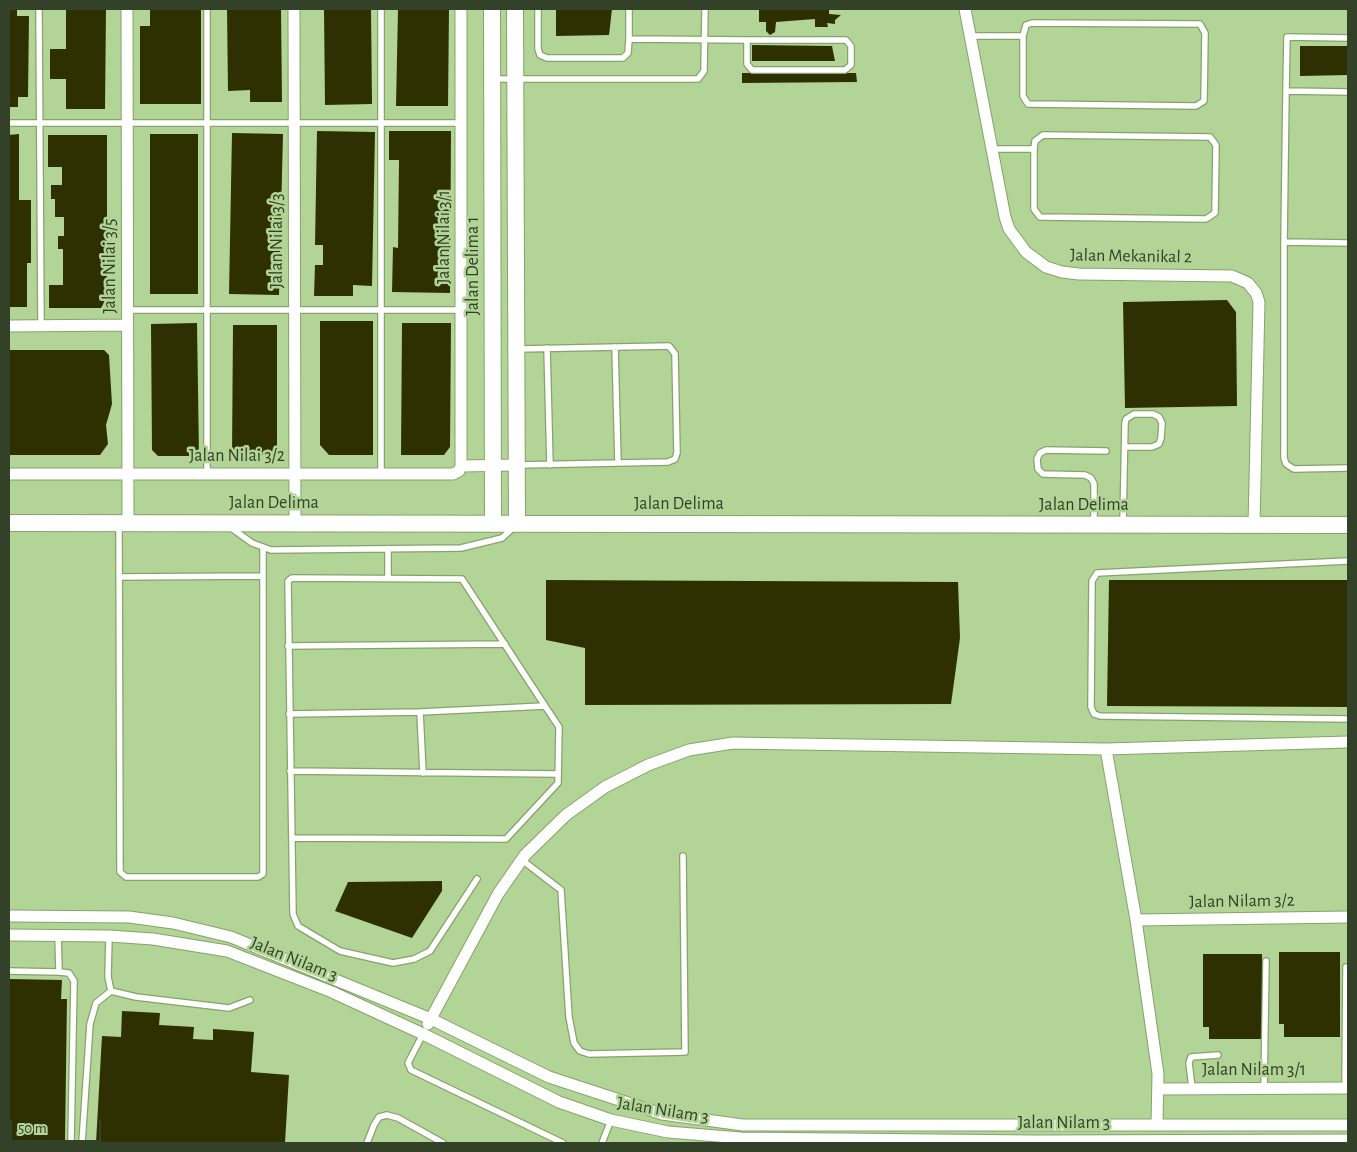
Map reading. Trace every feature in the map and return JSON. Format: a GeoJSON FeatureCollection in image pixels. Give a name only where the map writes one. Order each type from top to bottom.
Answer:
{"type":"FeatureCollection","features":[{"type":"Feature","properties":{"kind":"street","name":"Jalan Nilai 3/5"},"geometry":{"type":"LineString","coordinates":[[123,523],[127,474],[127,9]]}},
{"type":"Feature","properties":{"kind":"street","name":"Jalan Nilai 3/3"},"geometry":{"type":"LineString","coordinates":[[294,9],[295,523]]}},
{"type":"Feature","properties":{"kind":"street","name":"Jalan Nilai 3/1"},"geometry":{"type":"LineString","coordinates":[[461,9],[461,466]]}},
{"type":"Feature","properties":{"kind":"street","name":"Jalan Delima 1"},"geometry":{"type":"LineString","coordinates":[[492,9],[493,524]]}},
{"type":"Feature","properties":{"kind":"street"},"geometry":{"type":"LineString","coordinates":[[515,9],[517,524]]}},
{"type":"Feature","properties":{"kind":"street","name":"Jalan Mekanikal 2"},"geometry":{"type":"LineString","coordinates":[[965,9],[991,149],[1009,229],[1026,252],[1046,267],[1062,272],[1079,274],[1232,276],[1241,279],[1252,288],[1259,302],[1254,525]]}},
{"type":"Feature","properties":{"kind":"street"},"geometry":{"type":"LineString","coordinates":[[9,326],[127,326]]}},
{"type":"Feature","properties":{"kind":"street"},"geometry":{"type":"LineString","coordinates":[[461,466],[517,466]]}},
{"type":"Feature","properties":{"kind":"street","name":"Jalan Nilai 3/2"},"geometry":{"type":"LineString","coordinates":[[9,474],[453,474],[459,471],[461,466]]}},
{"type":"Feature","properties":{"kind":"street","name":"Jalan Delima"},"geometry":{"type":"LineString","coordinates":[[9,523],[1348,525]]}},
{"type":"Feature","properties":{"kind":"street"},"geometry":{"type":"LineString","coordinates":[[423,1034],[498,894],[522,860],[566,815],[605,787],[648,765],[689,750],[733,743],[1106,749],[1348,742]]}},
{"type":"Feature","properties":{"kind":"street"},"geometry":{"type":"LineString","coordinates":[[1106,749],[1136,920],[1159,1089],[1157,1125]]}},
{"type":"Feature","properties":{"kind":"street","name":"Jalan Nilam 3"},"geometry":{"type":"LineString","coordinates":[[9,916],[128,918],[173,922],[222,934],[431,1019],[549,1077],[662,1114],[743,1125],[1348,1125]]}},
{"type":"Feature","properties":{"kind":"street","name":"Jalan Nilam 3/2"},"geometry":{"type":"LineString","coordinates":[[1136,920],[1348,918]]}},
{"type":"Feature","properties":{"kind":"street","name":"Jalan Nilam 3"},"geometry":{"type":"LineString","coordinates":[[9,936],[110,936],[154,940],[227,951],[332,992],[423,1034],[559,1102],[611,1120],[668,1132],[741,1138],[1035,1142],[1348,1140]]}},
{"type":"Feature","properties":{"kind":"street","name":"Jalan Nilam 3/1"},"geometry":{"type":"LineString","coordinates":[[1159,1089],[1347,1088]]}},
{"type":"Feature","properties":{"kind":"lane"},"geometry":{"type":"LineString","coordinates":[[39,9],[41,326]]}},
{"type":"Feature","properties":{"kind":"lane"},"geometry":{"type":"LineString","coordinates":[[207,9],[208,474]]}},
{"type":"Feature","properties":{"kind":"lane"},"geometry":{"type":"LineString","coordinates":[[381,9],[382,474]]}},
{"type":"Feature","properties":{"kind":"lane"},"geometry":{"type":"LineString","coordinates":[[538,9],[538,49],[544,57],[623,58],[628,53],[629,9]]}},
{"type":"Feature","properties":{"kind":"lane"},"geometry":{"type":"LineString","coordinates":[[492,79],[695,80],[704,75],[705,9]]}},
{"type":"Feature","properties":{"kind":"lane"},"geometry":{"type":"LineString","coordinates":[[1032,22],[1200,24],[1206,33],[1204,101],[1196,106],[1028,104],[1023,96],[1023,36],[1026,25],[1032,22]]}},
{"type":"Feature","properties":{"kind":"lane"},"geometry":{"type":"LineString","coordinates":[[970,36],[1023,36]]}},
{"type":"Feature","properties":{"kind":"lane"},"geometry":{"type":"LineString","coordinates":[[1348,38],[1287,37],[1284,242],[1284,458],[1286,464],[1294,469],[1348,468]]}},
{"type":"Feature","properties":{"kind":"lane"},"geometry":{"type":"LineString","coordinates":[[629,39],[846,40],[851,46],[851,65],[845,70],[752,70],[747,64],[747,40]]}},
{"type":"Feature","properties":{"kind":"lane"},"geometry":{"type":"LineString","coordinates":[[1286,91],[1348,92]]}},
{"type":"Feature","properties":{"kind":"lane"},"geometry":{"type":"LineString","coordinates":[[9,123],[461,123]]}},
{"type":"Feature","properties":{"kind":"lane"},"geometry":{"type":"LineString","coordinates":[[1043,136],[1210,137],[1216,145],[1215,213],[1206,219],[1040,217],[1034,209],[1034,149],[1035,141],[1043,136]]}},
{"type":"Feature","properties":{"kind":"lane"},"geometry":{"type":"LineString","coordinates":[[991,149],[1034,149]]}},
{"type":"Feature","properties":{"kind":"lane"},"geometry":{"type":"LineString","coordinates":[[1284,242],[1348,243]]}},
{"type":"Feature","properties":{"kind":"lane"},"geometry":{"type":"LineString","coordinates":[[127,310],[462,310]]}},
{"type":"Feature","properties":{"kind":"lane"},"geometry":{"type":"LineString","coordinates":[[516,349],[666,346],[672,348],[675,354],[676,456],[668,462],[517,466]]}},
{"type":"Feature","properties":{"kind":"lane"},"geometry":{"type":"LineString","coordinates":[[615,347],[618,463]]}},
{"type":"Feature","properties":{"kind":"lane"},"geometry":{"type":"LineString","coordinates":[[547,348],[550,465]]}},
{"type":"Feature","properties":{"kind":"lane"},"geometry":{"type":"LineString","coordinates":[[1123,525],[1124,446],[1125,423],[1128,416],[1143,414],[1159,417],[1162,423],[1162,438],[1159,444],[1152,447],[1124,446]]}},
{"type":"Feature","properties":{"kind":"lane"},"geometry":{"type":"LineString","coordinates":[[1094,525],[1094,484],[1091,478],[1085,475],[1043,474],[1038,469],[1037,459],[1040,453],[1046,450],[1106,451]]}},
{"type":"Feature","properties":{"kind":"lane"},"geometry":{"type":"LineString","coordinates":[[123,523],[119,577],[120,872],[126,877],[258,877],[263,874],[263,548]]}},
{"type":"Feature","properties":{"kind":"lane"},"geometry":{"type":"LineString","coordinates":[[225,523],[263,548],[270,550],[463,548],[502,538],[517,524]]}},
{"type":"Feature","properties":{"kind":"lane"},"geometry":{"type":"LineString","coordinates":[[388,549],[388,578]]}},
{"type":"Feature","properties":{"kind":"lane"},"geometry":{"type":"LineString","coordinates":[[1348,561],[1097,573],[1092,582],[1091,707],[1094,714],[1100,716],[1348,719]]}},
{"type":"Feature","properties":{"kind":"lane"},"geometry":{"type":"LineString","coordinates":[[119,577],[262,576]]}},
{"type":"Feature","properties":{"kind":"lane"},"geometry":{"type":"LineString","coordinates":[[292,838],[506,839],[557,785],[559,781],[557,774],[558,727],[462,579],[290,579],[287,584],[293,914],[298,926],[340,951],[393,963],[414,960],[430,951],[477,879]]}},
{"type":"Feature","properties":{"kind":"lane"},"geometry":{"type":"LineString","coordinates":[[288,646],[505,644]]}},
{"type":"Feature","properties":{"kind":"lane"},"geometry":{"type":"LineString","coordinates":[[289,714],[420,712],[545,706]]}},
{"type":"Feature","properties":{"kind":"lane"},"geometry":{"type":"LineString","coordinates":[[420,712],[423,773]]}},
{"type":"Feature","properties":{"kind":"lane"},"geometry":{"type":"LineString","coordinates":[[290,771],[557,774]]}},
{"type":"Feature","properties":{"kind":"lane"},"geometry":{"type":"LineString","coordinates":[[522,860],[560,890],[569,1017],[574,1043],[580,1051],[588,1054],[685,1052],[683,856]]}},
{"type":"Feature","properties":{"kind":"lane"},"geometry":{"type":"LineString","coordinates":[[58,936],[59,972]]}},
{"type":"Feature","properties":{"kind":"lane"},"geometry":{"type":"LineString","coordinates":[[110,936],[108,977],[111,991]]}},
{"type":"Feature","properties":{"kind":"lane"},"geometry":{"type":"LineString","coordinates":[[1264,1088],[1266,961]]}},
{"type":"Feature","properties":{"kind":"lane"},"geometry":{"type":"LineString","coordinates":[[1346,967],[1347,1088]]}},
{"type":"Feature","properties":{"kind":"lane"},"geometry":{"type":"LineString","coordinates":[[9,971],[68,973],[74,981],[71,1143]]}},
{"type":"Feature","properties":{"kind":"lane"},"geometry":{"type":"LineString","coordinates":[[111,991],[136,997],[229,1008],[250,1000]]}},
{"type":"Feature","properties":{"kind":"lane"},"geometry":{"type":"LineString","coordinates":[[82,1143],[90,1024],[96,1003],[111,991]]}},
{"type":"Feature","properties":{"kind":"lane"},"geometry":{"type":"LineString","coordinates":[[423,1034],[408,1062],[411,1070],[563,1143]]}},
{"type":"Feature","properties":{"kind":"lane"},"geometry":{"type":"LineString","coordinates":[[1192,1088],[1189,1063],[1192,1058],[1218,1055]]}},
{"type":"Feature","properties":{"kind":"lane"},"geometry":{"type":"LineString","coordinates":[[367,1143],[379,1117],[387,1115],[398,1118],[443,1143]]}},
{"type":"Feature","properties":{"kind":"lane"},"geometry":{"type":"LineString","coordinates":[[602,1143],[611,1120]]}},
{"type":"Feature","properties":{"kind":"lane"},"geometry":{"type":"LineString","coordinates":[[1035,1126],[1035,1142]]}},
{"type":"Feature","properties":{"kind":"building"},"geometry":{"type":"Polygon","coordinates":[[[9,9],[17,9],[17,16],[29,16],[28,97],[18,97],[18,107],[9,107],[9,9]]]}},
{"type":"Feature","properties":{"kind":"building"},"geometry":{"type":"Polygon","coordinates":[[[66,9],[106,9],[105,109],[66,109],[66,79],[50,79],[50,49],[66,49],[66,9]]]}},
{"type":"Feature","properties":{"kind":"building"},"geometry":{"type":"Polygon","coordinates":[[[150,9],[201,9],[201,104],[140,104],[140,26],[150,26],[150,9]]]}},
{"type":"Feature","properties":{"kind":"building"},"geometry":{"type":"Polygon","coordinates":[[[227,9],[281,9],[282,102],[250,102],[250,90],[228,91],[227,9]]]}},
{"type":"Feature","properties":{"kind":"building"},"geometry":{"type":"Polygon","coordinates":[[[324,9],[371,9],[372,104],[325,105],[324,9]]]}},
{"type":"Feature","properties":{"kind":"building"},"geometry":{"type":"Polygon","coordinates":[[[398,9],[449,9],[448,106],[396,106],[398,9]]]}},
{"type":"Feature","properties":{"kind":"building"},"geometry":{"type":"Polygon","coordinates":[[[556,9],[612,9],[609,35],[556,36],[556,9]]]}},
{"type":"Feature","properties":{"kind":"building"},"geometry":{"type":"Polygon","coordinates":[[[759,9],[829,9],[829,14],[841,15],[835,20],[835,24],[827,23],[828,27],[815,27],[815,19],[776,22],[775,32],[770,35],[766,31],[766,22],[759,22],[759,9]]]}},
{"type":"Feature","properties":{"kind":"building"},"geometry":{"type":"Polygon","coordinates":[[[752,45],[832,46],[835,61],[752,61],[752,45]]]}},
{"type":"Feature","properties":{"kind":"building"},"geometry":{"type":"Polygon","coordinates":[[[1300,46],[1348,46],[1348,75],[1300,76],[1300,46]]]}},
{"type":"Feature","properties":{"kind":"building"},"geometry":{"type":"Polygon","coordinates":[[[742,73],[856,73],[857,82],[742,83],[742,73]]]}},
{"type":"Feature","properties":{"kind":"building"},"geometry":{"type":"Polygon","coordinates":[[[317,131],[375,132],[372,286],[353,285],[353,296],[314,296],[315,265],[323,265],[323,245],[315,245],[317,131]]]}},
{"type":"Feature","properties":{"kind":"building"},"geometry":{"type":"Polygon","coordinates":[[[389,131],[451,131],[450,293],[392,292],[393,247],[398,248],[399,160],[389,160],[389,131]]]}},
{"type":"Feature","properties":{"kind":"building"},"geometry":{"type":"Polygon","coordinates":[[[232,133],[283,134],[279,295],[229,294],[232,133]]]}},
{"type":"Feature","properties":{"kind":"building"},"geometry":{"type":"Polygon","coordinates":[[[19,134],[19,200],[31,200],[31,263],[27,263],[27,307],[9,307],[9,135],[19,134]]]}},
{"type":"Feature","properties":{"kind":"building"},"geometry":{"type":"Polygon","coordinates":[[[150,134],[198,134],[198,294],[150,294],[150,134]]]}},
{"type":"Feature","properties":{"kind":"building"},"geometry":{"type":"Polygon","coordinates":[[[48,135],[107,135],[107,298],[101,308],[49,308],[49,285],[63,285],[63,249],[58,249],[58,236],[64,236],[64,217],[55,217],[55,199],[51,199],[51,185],[62,185],[62,167],[48,167],[48,135]]]}},
{"type":"Feature","properties":{"kind":"building"},"geometry":{"type":"Polygon","coordinates":[[[1227,300],[1236,312],[1237,406],[1125,408],[1123,302],[1227,300]]]}},
{"type":"Feature","properties":{"kind":"building"},"geometry":{"type":"Polygon","coordinates":[[[320,321],[373,321],[373,455],[329,455],[320,445],[320,321]]]}},
{"type":"Feature","properties":{"kind":"building"},"geometry":{"type":"Polygon","coordinates":[[[197,323],[199,456],[158,456],[152,450],[151,324],[197,323]]]}},
{"type":"Feature","properties":{"kind":"building"},"geometry":{"type":"Polygon","coordinates":[[[402,323],[451,323],[450,447],[444,455],[401,455],[402,323]]]}},
{"type":"Feature","properties":{"kind":"building"},"geometry":{"type":"Polygon","coordinates":[[[233,325],[277,325],[277,446],[269,455],[232,455],[233,325]]]}},
{"type":"Feature","properties":{"kind":"building"},"geometry":{"type":"Polygon","coordinates":[[[9,350],[104,350],[109,355],[112,404],[106,425],[108,444],[100,455],[9,455],[9,350]]]}},
{"type":"Feature","properties":{"kind":"building"},"geometry":{"type":"Polygon","coordinates":[[[546,580],[958,582],[960,638],[951,704],[585,705],[585,648],[546,640],[546,580]]]}},
{"type":"Feature","properties":{"kind":"building"},"geometry":{"type":"Polygon","coordinates":[[[1109,580],[1348,580],[1348,707],[1107,706],[1109,580]]]}},
{"type":"Feature","properties":{"kind":"building"},"geometry":{"type":"Polygon","coordinates":[[[442,881],[442,891],[412,938],[335,911],[348,882],[442,881]]]}},
{"type":"Feature","properties":{"kind":"building"},"geometry":{"type":"Polygon","coordinates":[[[1279,952],[1340,952],[1340,1037],[1284,1037],[1284,1024],[1279,1024],[1279,952]]]}},
{"type":"Feature","properties":{"kind":"building"},"geometry":{"type":"Polygon","coordinates":[[[1203,954],[1262,954],[1262,1039],[1209,1039],[1209,1027],[1203,1027],[1203,954]]]}},
{"type":"Feature","properties":{"kind":"building"},"geometry":{"type":"Polygon","coordinates":[[[9,979],[62,980],[61,999],[67,999],[65,1140],[62,1143],[9,1143],[9,979]]]}},
{"type":"Feature","properties":{"kind":"building"},"geometry":{"type":"Polygon","coordinates":[[[122,1011],[160,1013],[159,1025],[194,1027],[193,1039],[213,1040],[213,1029],[254,1032],[251,1072],[289,1075],[285,1143],[96,1143],[102,1036],[121,1037],[122,1011]]]}}]}
